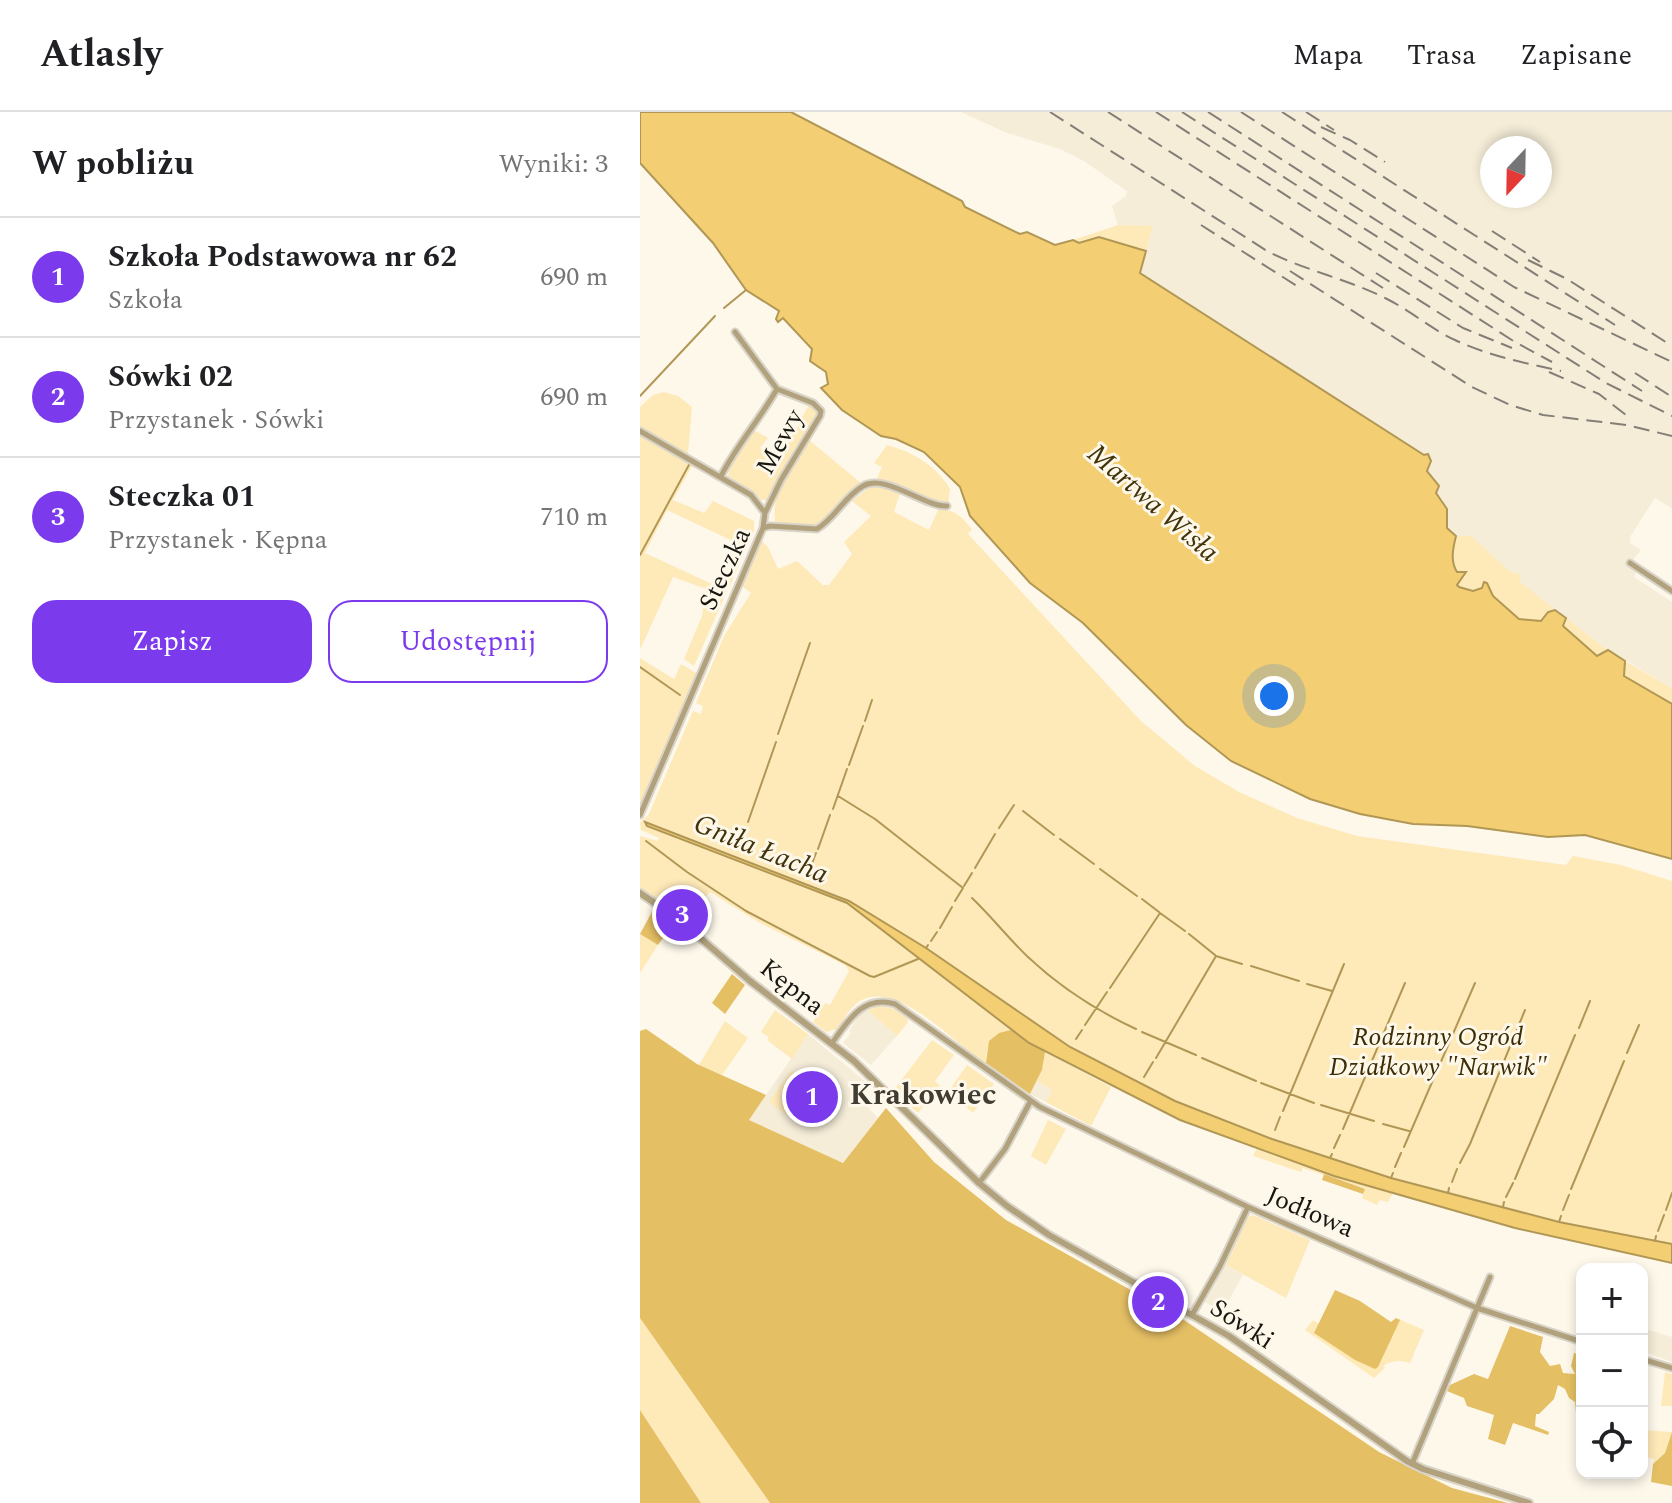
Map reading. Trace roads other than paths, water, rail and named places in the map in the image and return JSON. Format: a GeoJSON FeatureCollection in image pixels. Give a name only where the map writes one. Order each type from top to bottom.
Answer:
{"type":"FeatureCollection","features":[{"type":"Feature","properties":{"kind":"street","name":"Mewy"},"geometry":{"type":"LineString","coordinates":[[735,332],[777,389],[816,405],[821,411],[795,453],[765,513]]}},
{"type":"Feature","properties":{"kind":"street"},"geometry":{"type":"LineString","coordinates":[[721,476],[777,389]]}},
{"type":"Feature","properties":{"kind":"street"},"geometry":{"type":"LineString","coordinates":[[640,431],[751,495],[765,513],[763,528]]}},
{"type":"Feature","properties":{"kind":"street","name":"Steczka"},"geometry":{"type":"LineString","coordinates":[[640,815],[763,528],[815,530],[832,518],[857,491],[871,483],[903,490],[936,505],[947,506]]}},
{"type":"Feature","properties":{"kind":"street"},"geometry":{"type":"LineString","coordinates":[[1630,563],[1672,591]]}},
{"type":"Feature","properties":{"kind":"street","name":"Kępna"},"geometry":{"type":"LineString","coordinates":[[640,893],[678,919],[777,1002],[832,1043],[913,1118]]}},
{"type":"Feature","properties":{"kind":"street","name":"Jodłowa"},"geometry":{"type":"LineString","coordinates":[[832,1043],[862,1007],[880,1001],[895,1004],[1030,1102],[1248,1207],[1477,1308],[1576,1340]]}},
{"type":"Feature","properties":{"kind":"street"},"geometry":{"type":"LineString","coordinates":[[979,1183],[1005,1149],[1030,1102]]}},
{"type":"Feature","properties":{"kind":"street","name":"Sówki"},"geometry":{"type":"LineString","coordinates":[[913,1118],[1007,1206],[1049,1235],[1229,1336],[1412,1464],[1529,1503]]}},
{"type":"Feature","properties":{"kind":"street"},"geometry":{"type":"LineString","coordinates":[[1192,1315],[1248,1207]]}},
{"type":"Feature","properties":{"kind":"street"},"geometry":{"type":"LineString","coordinates":[[1412,1464],[1490,1277]]}},
{"type":"Feature","properties":{"kind":"street"},"geometry":{"type":"LineString","coordinates":[[1648,1361],[1672,1368]]}},
{"type":"Feature","properties":{"kind":"water","name":"Martwa Wisła"},"geometry":{"type":"Polygon","coordinates":[[[640,112],[791,112],[1020,234],[1027,232],[1055,245],[1099,237],[1146,251],[1140,273],[1424,455],[1428,454],[1431,461],[1427,471],[1439,486],[1436,493],[1447,509],[1447,528],[1456,536],[1453,563],[1457,572],[1466,572],[1457,585],[1473,591],[1487,583],[1493,596],[1519,619],[1541,621],[1548,612],[1555,610],[1566,618],[1563,626],[1597,656],[1608,650],[1625,661],[1624,676],[1672,704],[1672,859],[1585,835],[1548,837],[1467,826],[1413,824],[1360,814],[1310,799],[1231,761],[1186,725],[1083,623],[1030,583],[970,516],[960,487],[924,452],[896,439],[881,436],[842,410],[821,388],[828,384],[826,372],[810,361],[812,349],[783,318],[778,322],[779,311],[746,290],[713,243],[640,163],[640,112]]]}},
{"type":"Feature","properties":{"kind":"water","name":"Gniła Łacha"},"geometry":{"type":"Polygon","coordinates":[[[645,822],[849,901],[926,948],[1070,1047],[1175,1101],[1272,1139],[1391,1178],[1559,1222],[1672,1244],[1672,1263],[1515,1228],[1334,1176],[1180,1120],[1029,1043],[847,903],[647,826],[645,822]]]}},
{"type":"Feature","properties":{"kind":"waterway","name":"Gniła Łacha"},"geometry":{"type":"LineString","coordinates":[[724,308],[746,290]]}},
{"type":"Feature","properties":{"kind":"waterway","name":"Gniła Łacha"},"geometry":{"type":"LineString","coordinates":[[640,396],[715,316]]}},
{"type":"Feature","properties":{"kind":"waterway"},"geometry":{"type":"LineString","coordinates":[[640,555],[690,463]]}},
{"type":"Feature","properties":{"kind":"waterway"},"geometry":{"type":"LineString","coordinates":[[778,734],[810,643]]}},
{"type":"Feature","properties":{"kind":"waterway"},"geometry":{"type":"LineString","coordinates":[[640,667],[680,695]]}},
{"type":"Feature","properties":{"kind":"waterway"},"geometry":{"type":"LineString","coordinates":[[865,721],[872,700]]}},
{"type":"Feature","properties":{"kind":"waterway"},"geometry":{"type":"LineString","coordinates":[[849,765],[863,726]]}},
{"type":"Feature","properties":{"kind":"waterway"},"geometry":{"type":"LineString","coordinates":[[748,822],[776,742]]}},
{"type":"Feature","properties":{"kind":"waterway"},"geometry":{"type":"LineString","coordinates":[[833,809],[847,769]]}},
{"type":"Feature","properties":{"kind":"waterway"},"geometry":{"type":"LineString","coordinates":[[838,796],[875,819],[963,888],[955,901]]}},
{"type":"Feature","properties":{"kind":"waterway"},"geometry":{"type":"LineString","coordinates":[[999,828],[1014,805]]}},
{"type":"Feature","properties":{"kind":"waterway"},"geometry":{"type":"LineString","coordinates":[[1023,811],[1054,835]]}},
{"type":"Feature","properties":{"kind":"waterway"},"geometry":{"type":"LineString","coordinates":[[818,849],[830,815]]}},
{"type":"Feature","properties":{"kind":"waterway"},"geometry":{"type":"LineString","coordinates":[[739,847],[746,828]]}},
{"type":"Feature","properties":{"kind":"waterway"},"geometry":{"type":"LineString","coordinates":[[975,868],[995,834]]}},
{"type":"Feature","properties":{"kind":"waterway"},"geometry":{"type":"LineString","coordinates":[[1060,839],[1094,864]]}},
{"type":"Feature","properties":{"kind":"waterway"},"geometry":{"type":"LineString","coordinates":[[646,841],[746,911],[870,976],[918,959]]}},
{"type":"Feature","properties":{"kind":"waterway"},"geometry":{"type":"LineString","coordinates":[[808,874],[816,853]]}},
{"type":"Feature","properties":{"kind":"waterway"},"geometry":{"type":"LineString","coordinates":[[1100,869],[1137,896]]}},
{"type":"Feature","properties":{"kind":"waterway"},"geometry":{"type":"LineString","coordinates":[[964,886],[972,873]]}},
{"type":"Feature","properties":{"kind":"waterway"},"geometry":{"type":"LineString","coordinates":[[972,898],[1053,979],[1106,1014],[1136,1029]]}},
{"type":"Feature","properties":{"kind":"waterway"},"geometry":{"type":"LineString","coordinates":[[1142,899],[1159,912]]}},
{"type":"Feature","properties":{"kind":"waterway"},"geometry":{"type":"LineString","coordinates":[[940,928],[952,907]]}},
{"type":"Feature","properties":{"kind":"waterway"},"geometry":{"type":"LineString","coordinates":[[1110,988],[1160,913],[1185,931]]}},
{"type":"Feature","properties":{"kind":"waterway"},"geometry":{"type":"LineString","coordinates":[[931,941],[937,932]]}},
{"type":"Feature","properties":{"kind":"waterway"},"geometry":{"type":"LineString","coordinates":[[1189,934],[1215,955]]}},
{"type":"Feature","properties":{"kind":"waterway"},"geometry":{"type":"LineString","coordinates":[[1156,1058],[1216,956],[1242,964]]}},
{"type":"Feature","properties":{"kind":"waterway"},"geometry":{"type":"LineString","coordinates":[[1283,1111],[1344,964]]}},
{"type":"Feature","properties":{"kind":"waterway"},"geometry":{"type":"LineString","coordinates":[[1251,966],[1299,981]]}},
{"type":"Feature","properties":{"kind":"waterway"},"geometry":{"type":"LineString","coordinates":[[1343,1129],[1405,983]]}},
{"type":"Feature","properties":{"kind":"waterway"},"geometry":{"type":"LineString","coordinates":[[1404,1147],[1475,983]]}},
{"type":"Feature","properties":{"kind":"waterway"},"geometry":{"type":"LineString","coordinates":[[1307,984],[1332,991]]}},
{"type":"Feature","properties":{"kind":"waterway"},"geometry":{"type":"LineString","coordinates":[[1085,1025],[1107,992]]}},
{"type":"Feature","properties":{"kind":"waterway"},"geometry":{"type":"LineString","coordinates":[[1579,1028],[1590,1001]]}},
{"type":"Feature","properties":{"kind":"waterway"},"geometry":{"type":"LineString","coordinates":[[1460,1163],[1525,1010]]}},
{"type":"Feature","properties":{"kind":"waterway"},"geometry":{"type":"LineString","coordinates":[[1627,1053],[1639,1025]]}},
{"type":"Feature","properties":{"kind":"waterway"},"geometry":{"type":"LineString","coordinates":[[1076,1039],[1082,1030]]}},
{"type":"Feature","properties":{"kind":"waterway"},"geometry":{"type":"LineString","coordinates":[[1142,1032],[1196,1055]]}},
{"type":"Feature","properties":{"kind":"waterway"},"geometry":{"type":"LineString","coordinates":[[1515,1179],[1575,1035]]}},
{"type":"Feature","properties":{"kind":"waterway"},"geometry":{"type":"LineString","coordinates":[[1202,1058],[1256,1081]]}},
{"type":"Feature","properties":{"kind":"waterway"},"geometry":{"type":"LineString","coordinates":[[1571,1189],[1624,1061]]}},
{"type":"Feature","properties":{"kind":"waterway"},"geometry":{"type":"LineString","coordinates":[[1144,1077],[1153,1062]]}},
{"type":"Feature","properties":{"kind":"waterway"},"geometry":{"type":"LineString","coordinates":[[1261,1083],[1314,1103]]}},
{"type":"Feature","properties":{"kind":"waterway"},"geometry":{"type":"LineString","coordinates":[[1321,1105],[1374,1121]]}},
{"type":"Feature","properties":{"kind":"waterway"},"geometry":{"type":"LineString","coordinates":[[1275,1130],[1280,1117]]}},
{"type":"Feature","properties":{"kind":"waterway"},"geometry":{"type":"LineString","coordinates":[[1383,1124],[1409,1131]]}},
{"type":"Feature","properties":{"kind":"waterway"},"geometry":{"type":"LineString","coordinates":[[1334,1148],[1340,1135]]}},
{"type":"Feature","properties":{"kind":"waterway"},"geometry":{"type":"LineString","coordinates":[[1395,1167],[1401,1153]]}},
{"type":"Feature","properties":{"kind":"waterway"},"geometry":{"type":"LineString","coordinates":[[1330,1158],[1332,1154]]}},
{"type":"Feature","properties":{"kind":"waterway"},"geometry":{"type":"LineString","coordinates":[[1452,1182],[1457,1169]]}},
{"type":"Feature","properties":{"kind":"waterway"},"geometry":{"type":"LineString","coordinates":[[1391,1178],[1393,1173]]}},
{"type":"Feature","properties":{"kind":"waterway"},"geometry":{"type":"LineString","coordinates":[[1506,1197],[1513,1183]]}},
{"type":"Feature","properties":{"kind":"waterway"},"geometry":{"type":"LineString","coordinates":[[1448,1193],[1449,1188]]}},
{"type":"Feature","properties":{"kind":"waterway"},"geometry":{"type":"LineString","coordinates":[[1666,1210],[1672,1193]]}},
{"type":"Feature","properties":{"kind":"waterway"},"geometry":{"type":"LineString","coordinates":[[1563,1210],[1569,1195]]}},
{"type":"Feature","properties":{"kind":"waterway"},"geometry":{"type":"LineString","coordinates":[[1503,1207],[1504,1202]]}},
{"type":"Feature","properties":{"kind":"waterway"},"geometry":{"type":"LineString","coordinates":[[1658,1231],[1664,1215]]}},
{"type":"Feature","properties":{"kind":"waterway"},"geometry":{"type":"LineString","coordinates":[[1559,1222],[1561,1216]]}},
{"type":"Feature","properties":{"kind":"waterway"},"geometry":{"type":"LineString","coordinates":[[1655,1241],[1656,1236]]}},
{"type":"Feature","properties":{"kind":"railway"},"geometry":{"type":"LineString","coordinates":[[1050,112],[1267,251],[1372,292],[1468,346],[1561,371]]}},
{"type":"Feature","properties":{"kind":"railway"},"geometry":{"type":"LineString","coordinates":[[1108,112],[1383,288]]}},
{"type":"Feature","properties":{"kind":"railway"},"geometry":{"type":"LineString","coordinates":[[1156,112],[1515,342],[1552,362]]}},
{"type":"Feature","properties":{"kind":"railway"},"geometry":{"type":"LineString","coordinates":[[1182,112],[1606,383],[1672,416]]}},
{"type":"Feature","properties":{"kind":"railway"},"geometry":{"type":"LineString","coordinates":[[1208,112],[1642,391]]}},
{"type":"Feature","properties":{"kind":"railway"},"geometry":{"type":"LineString","coordinates":[[1241,112],[1514,287],[1672,362]]}},
{"type":"Feature","properties":{"kind":"railway"},"geometry":{"type":"LineString","coordinates":[[1282,112],[1615,325]]}},
{"type":"Feature","properties":{"kind":"railway"},"geometry":{"type":"LineString","coordinates":[[1306,112],[1334,130]]}},
{"type":"Feature","properties":{"kind":"railway"},"geometry":{"type":"LineString","coordinates":[[1321,127],[1350,140],[1385,162]]}},
{"type":"Feature","properties":{"kind":"railway"},"geometry":{"type":"LineString","coordinates":[[1201,225],[1297,286]]}},
{"type":"Feature","properties":{"kind":"railway"},"geometry":{"type":"LineString","coordinates":[[1492,231],[1540,262]]}},
{"type":"Feature","properties":{"kind":"railway"},"geometry":{"type":"LineString","coordinates":[[1528,260],[1567,279],[1672,346]]}},
{"type":"Feature","properties":{"kind":"railway"},"geometry":{"type":"LineString","coordinates":[[1290,271],[1472,387],[1510,405],[1543,415],[1627,425],[1672,436]]}},
{"type":"Feature","properties":{"kind":"railway"},"geometry":{"type":"LineString","coordinates":[[1376,273],[1463,328],[1512,348]]}},
{"type":"Feature","properties":{"kind":"railway"},"geometry":{"type":"LineString","coordinates":[[1549,372],[1599,394],[1626,415]]}},
{"type":"Feature","properties":{"kind":"railway"},"geometry":{"type":"LineString","coordinates":[[1635,373],[1672,397]]}},
{"type":"Feature","properties":{"kind":"place","name":"Steczka 01"},"geometry":{"type":"Point","coordinates":[682,915]}},
{"type":"Feature","properties":{"kind":"place","name":"Szkoła Podstawowa nr 62"},"geometry":{"type":"Point","coordinates":[812,1097]}},
{"type":"Feature","properties":{"kind":"place","name":"Sówki 02"},"geometry":{"type":"Point","coordinates":[1158,1302]}},
{"type":"Feature","properties":{"kind":"district","name":"Krakowiec"},"geometry":{"type":"Point","coordinates":[923,1095]}},
{"type":"Feature","properties":{"kind":"park label","name":"Rodzinny Ogród Działkowy \"Narwik\""},"geometry":{"type":"Point","coordinates":[1438,1052]}}]}
